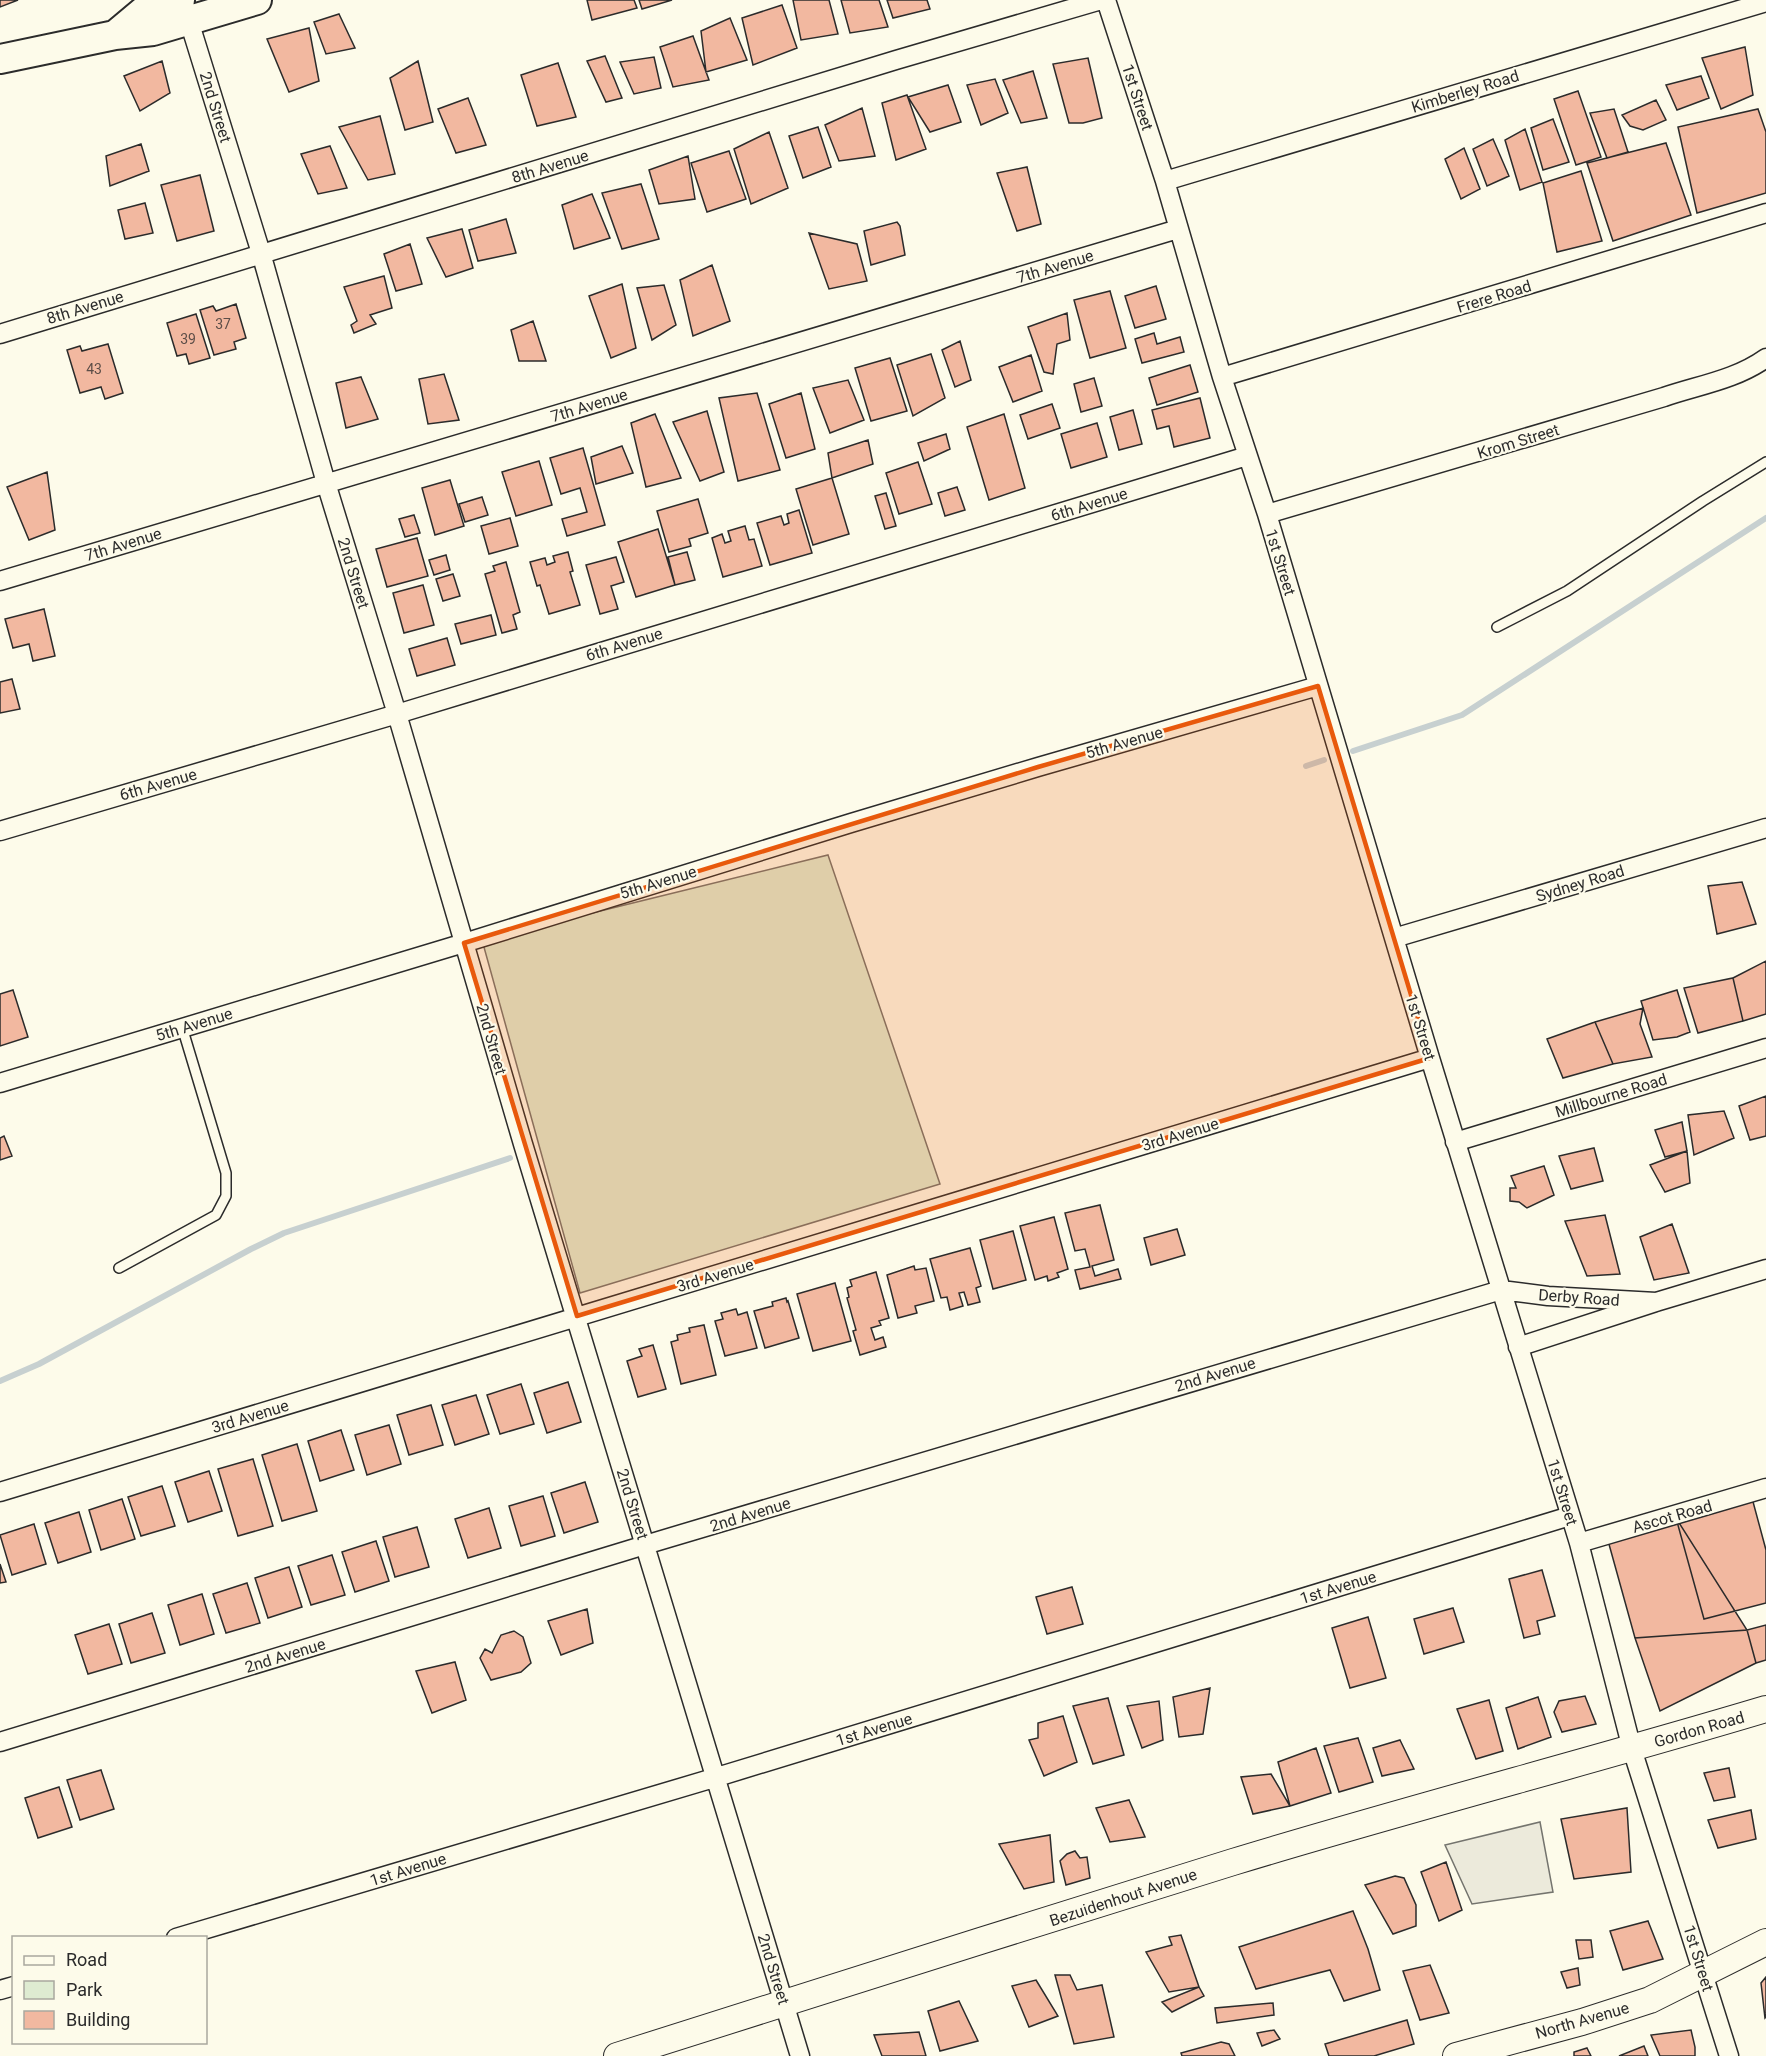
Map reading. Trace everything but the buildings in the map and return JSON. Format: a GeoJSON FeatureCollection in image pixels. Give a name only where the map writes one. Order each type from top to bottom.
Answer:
{"type":"FeatureCollection","features":[{"type":"Feature","properties":{"kind":"main road"},"geometry":{"type":"LineString","coordinates":[[0,59],[115,35],[147,13],[257,0]]}},
{"type":"Feature","properties":{"kind":"street","name":"8th Avenue"},"geometry":{"type":"LineString","coordinates":[[0,334],[896,60],[1101,0]]}},
{"type":"Feature","properties":{"kind":"street","name":"1st Street"},"geometry":{"type":"LineString","coordinates":[[1106,0],[1165,181],[1222,377],[1267,514],[1455,1142],[1579,1543],[1632,1749],[1729,2056]]}},
{"type":"Feature","properties":{"kind":"street","name":"Kimberley Road"},"geometry":{"type":"LineString","coordinates":[[1165,181],[1766,2]]}},
{"type":"Feature","properties":{"kind":"street","name":"2nd Street"},"geometry":{"type":"LineString","coordinates":[[185,10],[261,253],[326,483],[800,2056]]}},
{"type":"Feature","properties":{"kind":"street","name":"Frere Road"},"geometry":{"type":"LineString","coordinates":[[1222,377],[1766,213]]}},
{"type":"Feature","properties":{"kind":"street","name":"7th Avenue"},"geometry":{"type":"LineString","coordinates":[[0,581],[1178,229]]}},
{"type":"Feature","properties":{"kind":"street","name":"Krom Street"},"geometry":{"type":"LineString","coordinates":[[1267,514],[1642,404],[1698,385],[1723,380],[1740,374],[1766,358]]}},
{"type":"Feature","properties":{"kind":"street","name":"6th Avenue"},"geometry":{"type":"LineString","coordinates":[[0,831],[397,714],[1247,456]]}},
{"type":"Feature","properties":{"kind":"street","name":"5th Avenue"},"geometry":{"type":"LineString","coordinates":[[0,1083],[464,943],[873,816],[1318,686]]}},
{"type":"Feature","properties":{"kind":"street","name":"Sydney Road"},"geometry":{"type":"LineString","coordinates":[[1394,939],[1766,828]]}},
{"type":"Feature","properties":{"kind":"street","name":"Millbourne Road"},"geometry":{"type":"LineString","coordinates":[[1455,1142],[1766,1048]]}},
{"type":"Feature","properties":{"kind":"street","name":"3rd Avenue"},"geometry":{"type":"LineString","coordinates":[[0,1492],[1430,1058]]}},
{"type":"Feature","properties":{"kind":"street","name":"Derby Road"},"geometry":{"type":"LineString","coordinates":[[1518,1347],[1766,1269]]}},
{"type":"Feature","properties":{"kind":"street","name":"Derby Road"},"geometry":{"type":"LineString","coordinates":[[1501,1290],[1548,1296],[1656,1302]]}},
{"type":"Feature","properties":{"kind":"street","name":"2nd Avenue"},"geometry":{"type":"LineString","coordinates":[[0,1742],[645,1545],[1501,1290]]}},
{"type":"Feature","properties":{"kind":"street","name":"Ascot Road"},"geometry":{"type":"LineString","coordinates":[[1579,1543],[1766,1488]]}},
{"type":"Feature","properties":{"kind":"street","name":"1st Avenue"},"geometry":{"type":"LineString","coordinates":[[183,1936],[717,1777],[1570,1516]]}},
{"type":"Feature","properties":{"kind":"street","name":"Gordon Road"},"geometry":{"type":"LineString","coordinates":[[1632,1749],[1766,1709]]}},
{"type":"Feature","properties":{"kind":"street","name":"Bezuidenhout Avenue"},"geometry":{"type":"LineString","coordinates":[[617,2056],[1233,1862],[1434,1803],[1632,1749]]}},
{"type":"Feature","properties":{"kind":"street","name":"North Avenue"},"geometry":{"type":"LineString","coordinates":[[1456,2056],[1582,2022],[1650,2000],[1766,1942]]}},
{"type":"Feature","properties":{"kind":"lane"},"geometry":{"type":"LineString","coordinates":[[1497,627],[1567,591],[1766,462]]}},
{"type":"Feature","properties":{"kind":"lane"},"geometry":{"type":"LineString","coordinates":[[120,1268],[216,1215],[226,1196],[226,1173],[182,1027]]}},
{"type":"Feature","properties":{"kind":"highlighted area"},"geometry":{"type":"Polygon","coordinates":[[[1318,686],[1430,1058],[577,1316],[464,943],[1038,767],[1318,686]]]}},
{"type":"Feature","properties":{"kind":"green space"},"geometry":{"type":"Polygon","coordinates":[[[828,855],[940,1184],[580,1293],[482,940],[828,855]]]}},
{"type":"Feature","properties":{"kind":"shaded area"},"geometry":{"type":"Polygon","coordinates":[[[1540,1822],[1553,1892],[1472,1904],[1445,1845],[1540,1822]]]}},
{"type":"Feature","properties":{"kind":"waterway"},"geometry":{"type":"LineString","coordinates":[[1353,751],[1462,715],[1766,518]]}},
{"type":"Feature","properties":{"kind":"waterway"},"geometry":{"type":"LineString","coordinates":[[1306,766],[1324,760]]}},
{"type":"Feature","properties":{"kind":"waterway"},"geometry":{"type":"LineString","coordinates":[[0,1381],[39,1364],[284,1233],[510,1158]]}}]}
